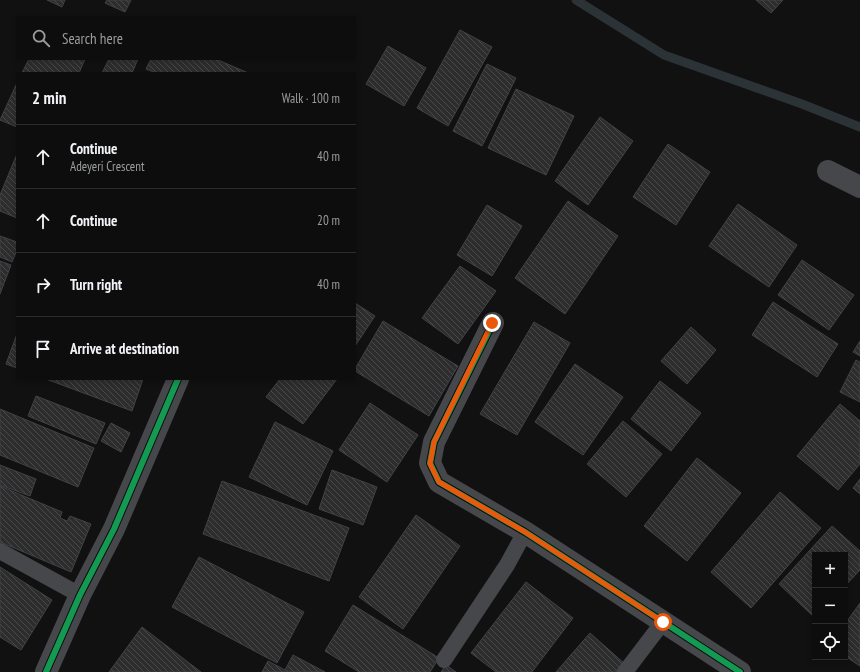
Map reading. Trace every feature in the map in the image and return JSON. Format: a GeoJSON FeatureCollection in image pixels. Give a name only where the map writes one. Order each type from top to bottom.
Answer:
{"type":"FeatureCollection","features":[{"type":"Feature","properties":{"kind":"street"},"geometry":{"type":"LineString","coordinates":[[828,171],[860,187]]}},
{"type":"Feature","properties":{"kind":"street"},"geometry":{"type":"LineString","coordinates":[[492,323],[434,442],[430,464],[439,482],[525,532],[663,622],[719,665],[740,672]]}},
{"type":"Feature","properties":{"kind":"street"},"geometry":{"type":"LineString","coordinates":[[46,672],[80,595],[114,529],[178,380]]}},
{"type":"Feature","properties":{"kind":"lane"},"geometry":{"type":"LineString","coordinates":[[444,660],[507,565],[525,532]]}},
{"type":"Feature","properties":{"kind":"lane"},"geometry":{"type":"LineString","coordinates":[[0,551],[80,595]]}},
{"type":"Feature","properties":{"kind":"lane"},"geometry":{"type":"LineString","coordinates":[[625,672],[663,622]]}},
{"type":"Feature","properties":{"kind":"building"},"geometry":{"type":"Polygon","coordinates":[[[47,0],[65,0],[62,7],[47,0]]]}},
{"type":"Feature","properties":{"kind":"building"},"geometry":{"type":"Polygon","coordinates":[[[107,0],[131,0],[125,12],[105,3],[107,0]]]}},
{"type":"Feature","properties":{"kind":"building"},"geometry":{"type":"Polygon","coordinates":[[[756,0],[783,0],[771,13],[756,0]]]}},
{"type":"Feature","properties":{"kind":"building"},"geometry":{"type":"Polygon","coordinates":[[[460,30],[492,47],[448,126],[417,108],[460,30]]]}},
{"type":"Feature","properties":{"kind":"building"},"geometry":{"type":"Polygon","coordinates":[[[388,46],[426,68],[404,106],[366,84],[388,46]]]}},
{"type":"Feature","properties":{"kind":"building"},"geometry":{"type":"Polygon","coordinates":[[[28,60],[85,60],[79,72],[22,72],[28,60]]]}},
{"type":"Feature","properties":{"kind":"building"},"geometry":{"type":"Polygon","coordinates":[[[108,60],[138,60],[132,72],[102,72],[108,60]]]}},
{"type":"Feature","properties":{"kind":"building"},"geometry":{"type":"Polygon","coordinates":[[[150,60],[218,60],[246,72],[154,72],[146,69],[150,60]]]}},
{"type":"Feature","properties":{"kind":"building"},"geometry":{"type":"Polygon","coordinates":[[[487,64],[516,78],[482,146],[453,131],[487,64]]]}},
{"type":"Feature","properties":{"kind":"building"},"geometry":{"type":"Polygon","coordinates":[[[16,85],[16,127],[0,120],[16,85]]]}},
{"type":"Feature","properties":{"kind":"building"},"geometry":{"type":"Polygon","coordinates":[[[516,89],[574,116],[546,175],[488,148],[516,89]]]}},
{"type":"Feature","properties":{"kind":"building"},"geometry":{"type":"Polygon","coordinates":[[[600,117],[633,141],[588,205],[555,181],[600,117]]]}},
{"type":"Feature","properties":{"kind":"building"},"geometry":{"type":"Polygon","coordinates":[[[668,144],[710,172],[676,225],[633,197],[668,144]]]}},
{"type":"Feature","properties":{"kind":"building"},"geometry":{"type":"Polygon","coordinates":[[[16,156],[16,218],[0,211],[0,195],[16,156]]]}},
{"type":"Feature","properties":{"kind":"building"},"geometry":{"type":"Polygon","coordinates":[[[568,201],[618,236],[565,314],[515,278],[568,201]]]}},
{"type":"Feature","properties":{"kind":"building"},"geometry":{"type":"Polygon","coordinates":[[[738,204],[797,245],[769,287],[709,246],[738,204]]]}},
{"type":"Feature","properties":{"kind":"building"},"geometry":{"type":"Polygon","coordinates":[[[487,205],[522,226],[492,276],[457,255],[487,205]]]}},
{"type":"Feature","properties":{"kind":"building"},"geometry":{"type":"Polygon","coordinates":[[[0,236],[16,242],[16,252],[12,262],[0,257],[0,236]]]}},
{"type":"Feature","properties":{"kind":"building"},"geometry":{"type":"Polygon","coordinates":[[[802,260],[854,295],[829,330],[778,295],[802,260]]]}},
{"type":"Feature","properties":{"kind":"building"},"geometry":{"type":"Polygon","coordinates":[[[0,261],[11,265],[0,294],[0,261]]]}},
{"type":"Feature","properties":{"kind":"building"},"geometry":{"type":"Polygon","coordinates":[[[460,266],[496,291],[458,344],[422,318],[460,266]]]}},
{"type":"Feature","properties":{"kind":"building"},"geometry":{"type":"Polygon","coordinates":[[[773,302],[838,344],[817,377],[752,335],[773,302]]]}},
{"type":"Feature","properties":{"kind":"building"},"geometry":{"type":"Polygon","coordinates":[[[356,304],[375,316],[356,344],[356,304]]]}},
{"type":"Feature","properties":{"kind":"building"},"geometry":{"type":"Polygon","coordinates":[[[383,321],[458,366],[429,416],[356,372],[356,367],[383,321]]]}},
{"type":"Feature","properties":{"kind":"building"},"geometry":{"type":"Polygon","coordinates":[[[534,322],[570,343],[517,435],[480,414],[534,322]]]}},
{"type":"Feature","properties":{"kind":"building"},"geometry":{"type":"Polygon","coordinates":[[[691,327],[716,350],[687,384],[661,361],[691,327]]]}},
{"type":"Feature","properties":{"kind":"building"},"geometry":{"type":"Polygon","coordinates":[[[16,337],[16,368],[6,364],[16,337]]]}},
{"type":"Feature","properties":{"kind":"building"},"geometry":{"type":"Polygon","coordinates":[[[860,341],[860,356],[853,352],[860,341]]]}},
{"type":"Feature","properties":{"kind":"building"},"geometry":{"type":"Polygon","coordinates":[[[856,360],[860,362],[860,402],[840,392],[856,360]]]}},
{"type":"Feature","properties":{"kind":"building"},"geometry":{"type":"Polygon","coordinates":[[[575,364],[623,397],[583,455],[535,422],[575,364]]]}},
{"type":"Feature","properties":{"kind":"building"},"geometry":{"type":"Polygon","coordinates":[[[49,380],[143,380],[132,411],[49,380]]]}},
{"type":"Feature","properties":{"kind":"building"},"geometry":{"type":"Polygon","coordinates":[[[279,380],[336,380],[303,424],[266,397],[279,380]]]}},
{"type":"Feature","properties":{"kind":"building"},"geometry":{"type":"Polygon","coordinates":[[[660,381],[701,413],[671,451],[631,419],[660,381]]]}},
{"type":"Feature","properties":{"kind":"building"},"geometry":{"type":"Polygon","coordinates":[[[36,396],[105,423],[96,444],[28,416],[36,396]]]}},
{"type":"Feature","properties":{"kind":"building"},"geometry":{"type":"Polygon","coordinates":[[[370,403],[418,435],[387,482],[339,450],[370,403]]]}},
{"type":"Feature","properties":{"kind":"building"},"geometry":{"type":"Polygon","coordinates":[[[840,404],[860,421],[860,464],[838,490],[797,456],[840,404]]]}},
{"type":"Feature","properties":{"kind":"building"},"geometry":{"type":"Polygon","coordinates":[[[0,409],[94,448],[78,487],[0,455],[0,409]]]}},
{"type":"Feature","properties":{"kind":"building"},"geometry":{"type":"Polygon","coordinates":[[[623,421],[662,454],[626,497],[587,464],[623,421]]]}},
{"type":"Feature","properties":{"kind":"building"},"geometry":{"type":"Polygon","coordinates":[[[275,422],[333,451],[307,505],[249,477],[275,422]]]}},
{"type":"Feature","properties":{"kind":"building"},"geometry":{"type":"Polygon","coordinates":[[[111,423],[130,433],[121,452],[101,441],[111,423]]]}},
{"type":"Feature","properties":{"kind":"building"},"geometry":{"type":"Polygon","coordinates":[[[697,458],[741,493],[687,561],[644,526],[697,458]]]}},
{"type":"Feature","properties":{"kind":"building"},"geometry":{"type":"Polygon","coordinates":[[[0,465],[36,479],[30,496],[0,485],[0,465]]]}},
{"type":"Feature","properties":{"kind":"building"},"geometry":{"type":"Polygon","coordinates":[[[332,470],[377,487],[363,525],[319,509],[332,470]]]}},
{"type":"Feature","properties":{"kind":"building"},"geometry":{"type":"Polygon","coordinates":[[[860,479],[860,494],[853,488],[860,479]]]}},
{"type":"Feature","properties":{"kind":"building"},"geometry":{"type":"Polygon","coordinates":[[[222,481],[349,528],[329,581],[203,534],[222,481]]]}},
{"type":"Feature","properties":{"kind":"building"},"geometry":{"type":"Polygon","coordinates":[[[0,486],[62,512],[60,518],[67,521],[70,516],[91,524],[71,572],[0,542],[0,486]]]}},
{"type":"Feature","properties":{"kind":"building"},"geometry":{"type":"Polygon","coordinates":[[[780,492],[821,528],[751,608],[711,572],[780,492]]]}},
{"type":"Feature","properties":{"kind":"building"},"geometry":{"type":"Polygon","coordinates":[[[416,515],[460,546],[403,629],[359,597],[416,515]]]}},
{"type":"Feature","properties":{"kind":"building"},"geometry":{"type":"Polygon","coordinates":[[[832,526],[860,551],[860,570],[848,583],[848,552],[812,552],[812,615],[779,584],[832,526]]]}},
{"type":"Feature","properties":{"kind":"building"},"geometry":{"type":"Polygon","coordinates":[[[199,557],[304,612],[277,663],[172,607],[199,557]]]}},
{"type":"Feature","properties":{"kind":"building"},"geometry":{"type":"Polygon","coordinates":[[[0,567],[52,600],[21,650],[0,637],[0,567]]]}},
{"type":"Feature","properties":{"kind":"building"},"geometry":{"type":"Polygon","coordinates":[[[526,582],[573,618],[532,672],[496,672],[471,653],[526,582]]]}},
{"type":"Feature","properties":{"kind":"building"},"geometry":{"type":"Polygon","coordinates":[[[860,603],[860,666],[848,658],[848,620],[860,603]]]}},
{"type":"Feature","properties":{"kind":"building"},"geometry":{"type":"Polygon","coordinates":[[[353,605],[439,658],[430,672],[359,672],[325,651],[353,605]]]}},
{"type":"Feature","properties":{"kind":"building"},"geometry":{"type":"Polygon","coordinates":[[[142,627],[201,672],[109,672],[142,627]]]}},
{"type":"Feature","properties":{"kind":"building"},"geometry":{"type":"Polygon","coordinates":[[[590,633],[625,664],[618,672],[556,672],[590,633]]]}},
{"type":"Feature","properties":{"kind":"building"},"geometry":{"type":"Polygon","coordinates":[[[293,655],[325,672],[262,672],[268,661],[285,670],[293,655]]]}},
{"type":"Feature","properties":{"kind":"building"},"geometry":{"type":"Polygon","coordinates":[[[446,665],[456,672],[441,672],[446,665]]]}},
{"type":"Feature","properties":{"kind":"waterway"},"geometry":{"type":"LineString","coordinates":[[576,0],[664,55],[802,104],[860,127]]}},
{"type":"Feature","properties":{"kind":"cycle path"},"geometry":{"type":"LineString","coordinates":[[493,323],[434,442],[430,463],[439,482],[525,532],[740,672]]}},
{"type":"Feature","properties":{"kind":"cycle path"},"geometry":{"type":"LineString","coordinates":[[46,672],[80,595],[114,529],[178,380]]}},
{"type":"Feature","properties":{"kind":"route"},"geometry":{"type":"LineString","coordinates":[[492,323],[434,442],[430,464],[439,482],[525,532],[663,622]]}}]}
